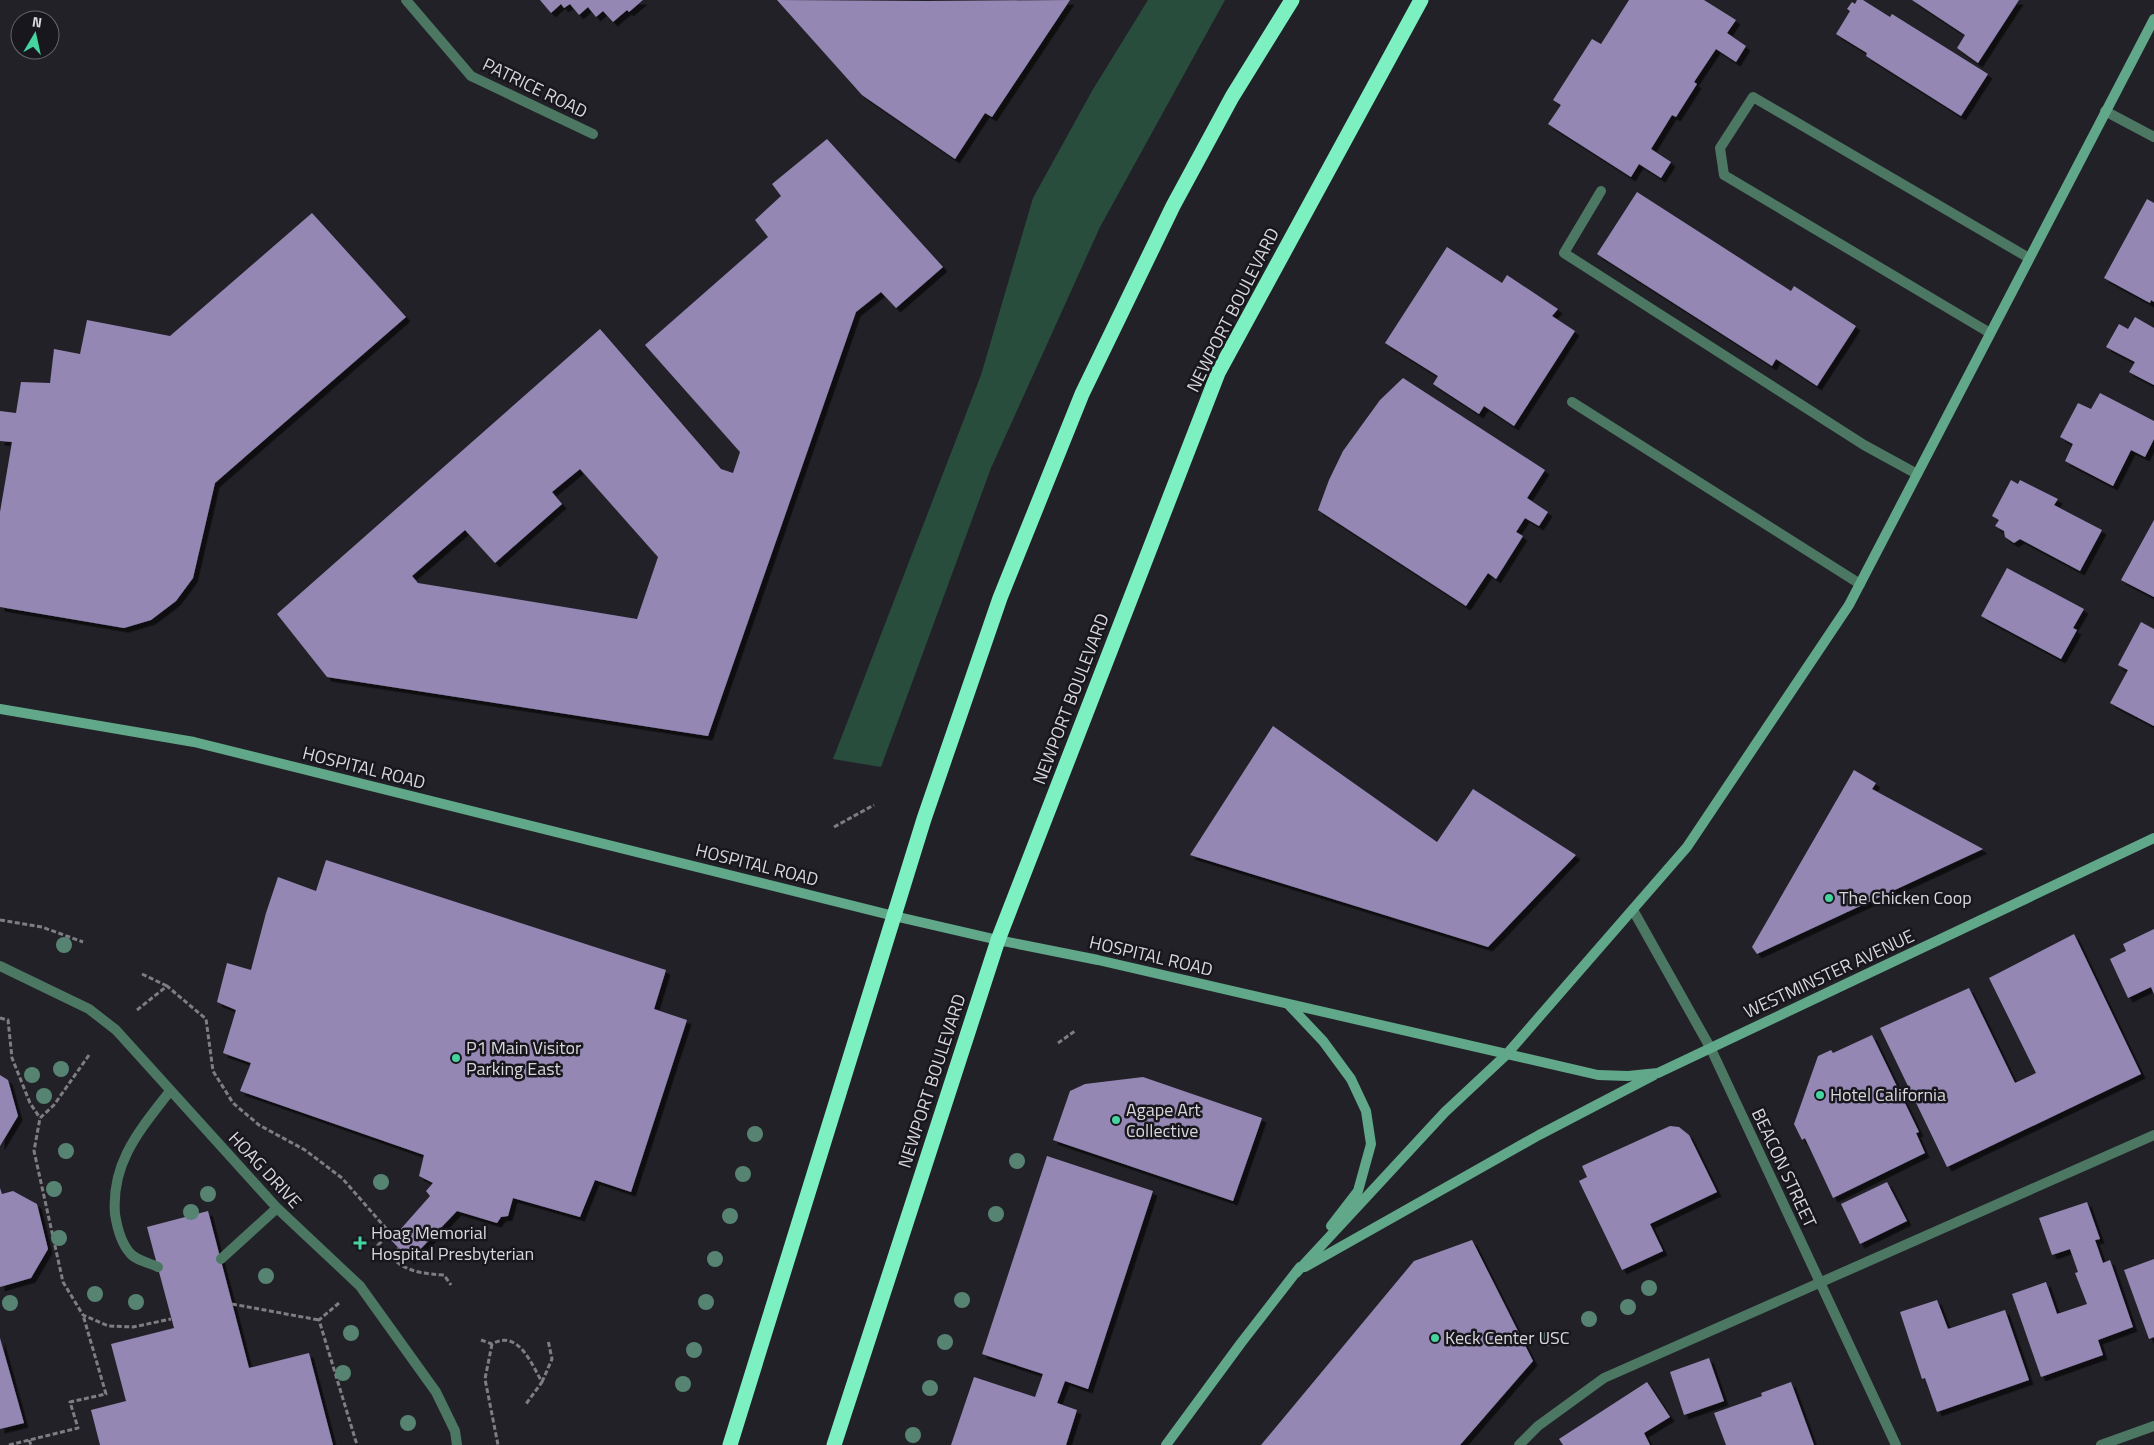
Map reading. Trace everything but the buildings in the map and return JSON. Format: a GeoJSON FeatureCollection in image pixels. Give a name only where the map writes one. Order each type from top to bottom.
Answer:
{"type":"FeatureCollection","features":[{"type":"Feature","properties":{"kind":"highway"},"geometry":{"type":"LineString","coordinates":[[730,1445],[924,820],[1000,598],[1082,394],[1173,206],[1232,97],[1292,0]]}},
{"type":"Feature","properties":{"kind":"highway","name":"NEWPORT BOULEVARD"},"geometry":{"type":"LineString","coordinates":[[834,1445],[998,940],[1218,373],[1421,0]]}},
{"type":"Feature","properties":{"kind":"street","name":"PATRICE ROAD"},"geometry":{"type":"LineString","coordinates":[[406,0],[471,76],[593,134]]}},
{"type":"Feature","properties":{"kind":"street"},"geometry":{"type":"LineString","coordinates":[[1296,1273],[1445,1112],[1506,1055],[1687,847],[1849,605],[2154,20]]}},
{"type":"Feature","properties":{"kind":"street"},"geometry":{"type":"LineString","coordinates":[[1990,333],[1724,175],[1720,148],[1753,97],[2029,258]]}},
{"type":"Feature","properties":{"kind":"street"},"geometry":{"type":"LineString","coordinates":[[2105,111],[2154,137]]}},
{"type":"Feature","properties":{"kind":"street"},"geometry":{"type":"LineString","coordinates":[[1601,191],[1564,253],[1864,445],[1917,474]]}},
{"type":"Feature","properties":{"kind":"street"},"geometry":{"type":"LineString","coordinates":[[1572,402],[1860,584]]}},
{"type":"Feature","properties":{"kind":"street","name":"HOSPITAL ROAD"},"geometry":{"type":"LineString","coordinates":[[0,709],[194,742],[894,916],[998,940],[1098,960],[1506,1055]]}},
{"type":"Feature","properties":{"kind":"street","name":"WESTMINSTER AVENUE"},"geometry":{"type":"LineString","coordinates":[[1506,1055],[1598,1075],[1628,1076],[1658,1073],[2154,838]]}},
{"type":"Feature","properties":{"kind":"street","name":"BEACON STREET"},"geometry":{"type":"LineString","coordinates":[[1633,910],[1711,1048],[1896,1445]]}},
{"type":"Feature","properties":{"kind":"street","name":"HOAG DRIVE"},"geometry":{"type":"LineString","coordinates":[[0,966],[89,1009],[116,1030],[277,1208],[360,1286],[436,1392],[455,1431],[457,1445]]}},
{"type":"Feature","properties":{"kind":"street"},"geometry":{"type":"LineString","coordinates":[[1166,1445],[1241,1343],[1358,1191],[1371,1144],[1366,1111],[1351,1079],[1323,1042],[1289,1004]]}},
{"type":"Feature","properties":{"kind":"street"},"geometry":{"type":"LineString","coordinates":[[1296,1273],[1539,1135],[1658,1073]]}},
{"type":"Feature","properties":{"kind":"street"},"geometry":{"type":"LineString","coordinates":[[158,1266],[131,1255],[116,1228],[114,1197],[120,1167],[132,1142],[170,1091]]}},
{"type":"Feature","properties":{"kind":"street"},"geometry":{"type":"LineString","coordinates":[[1519,1445],[1538,1426],[1604,1378],[2154,1135]]}},
{"type":"Feature","properties":{"kind":"street"},"geometry":{"type":"LineString","coordinates":[[221,1259],[277,1208]]}},
{"type":"Feature","properties":{"kind":"street"},"geometry":{"type":"LineString","coordinates":[[2101,1445],[2154,1426]]}},
{"type":"Feature","properties":{"kind":"path"},"geometry":{"type":"LineString","coordinates":[[834,827],[874,805]]}},
{"type":"Feature","properties":{"kind":"path"},"geometry":{"type":"LineString","coordinates":[[0,920],[42,927],[83,942]]}},
{"type":"Feature","properties":{"kind":"path"},"geometry":{"type":"LineString","coordinates":[[142,974],[167,986],[206,1019],[213,1071],[233,1102],[259,1125],[305,1150],[342,1178],[390,1233],[378,1245],[405,1269],[426,1274],[444,1275],[451,1285]]}},
{"type":"Feature","properties":{"kind":"path"},"geometry":{"type":"LineString","coordinates":[[137,1010],[167,986]]}},
{"type":"Feature","properties":{"kind":"path"},"geometry":{"type":"LineString","coordinates":[[0,1018],[8,1020],[12,1058],[30,1103],[40,1118]]}},
{"type":"Feature","properties":{"kind":"path"},"geometry":{"type":"LineString","coordinates":[[1058,1043],[1075,1031]]}},
{"type":"Feature","properties":{"kind":"path"},"geometry":{"type":"LineString","coordinates":[[9,1445],[78,1428],[70,1402],[106,1394],[83,1314],[63,1282],[34,1152],[40,1118],[54,1105],[89,1055]]}},
{"type":"Feature","properties":{"kind":"path"},"geometry":{"type":"LineString","coordinates":[[391,1257],[399,1248]]}},
{"type":"Feature","properties":{"kind":"path"},"geometry":{"type":"LineString","coordinates":[[232,1304],[319,1320],[346,1298]]}},
{"type":"Feature","properties":{"kind":"path"},"geometry":{"type":"LineString","coordinates":[[83,1314],[108,1326],[133,1327],[171,1319]]}},
{"type":"Feature","properties":{"kind":"path"},"geometry":{"type":"LineString","coordinates":[[319,1320],[357,1445]]}},
{"type":"Feature","properties":{"kind":"path"},"geometry":{"type":"LineString","coordinates":[[498,1445],[485,1379],[492,1344],[500,1339],[510,1340],[524,1350],[542,1382]]}},
{"type":"Feature","properties":{"kind":"path"},"geometry":{"type":"LineString","coordinates":[[481,1340],[492,1344]]}},
{"type":"Feature","properties":{"kind":"path"},"geometry":{"type":"LineString","coordinates":[[526,1404],[542,1382],[552,1358],[548,1340]]}},
{"type":"Feature","properties":{"kind":"path"},"geometry":{"type":"LineString","coordinates":[[29,1440],[31,1445]]}},
{"type":"Feature","properties":{"kind":"green space"},"geometry":{"type":"Polygon","coordinates":[[[1148,0],[1225,0],[1100,227],[991,468],[881,767],[833,759],[981,375],[1033,198],[1092,91],[1148,0]]]}},
{"type":"Feature","properties":{"kind":"place","name":"The Chicken Coop"},"geometry":{"type":"Point","coordinates":[1829,898]}},
{"type":"Feature","properties":{"kind":"place","name":"P1 Main Visitor Parking East"},"geometry":{"type":"Point","coordinates":[456,1058]}},
{"type":"Feature","properties":{"kind":"place","name":"Hotel California"},"geometry":{"type":"Point","coordinates":[1820,1095]}},
{"type":"Feature","properties":{"kind":"place","name":"Agape Art Collective"},"geometry":{"type":"Point","coordinates":[1116,1120]}},
{"type":"Feature","properties":{"kind":"place","name":"Hoag Memorial Hospital Presbyterian"},"geometry":{"type":"Point","coordinates":[360,1243]}},
{"type":"Feature","properties":{"kind":"place","name":"Keck Center USC"},"geometry":{"type":"Point","coordinates":[1435,1338]}}]}
